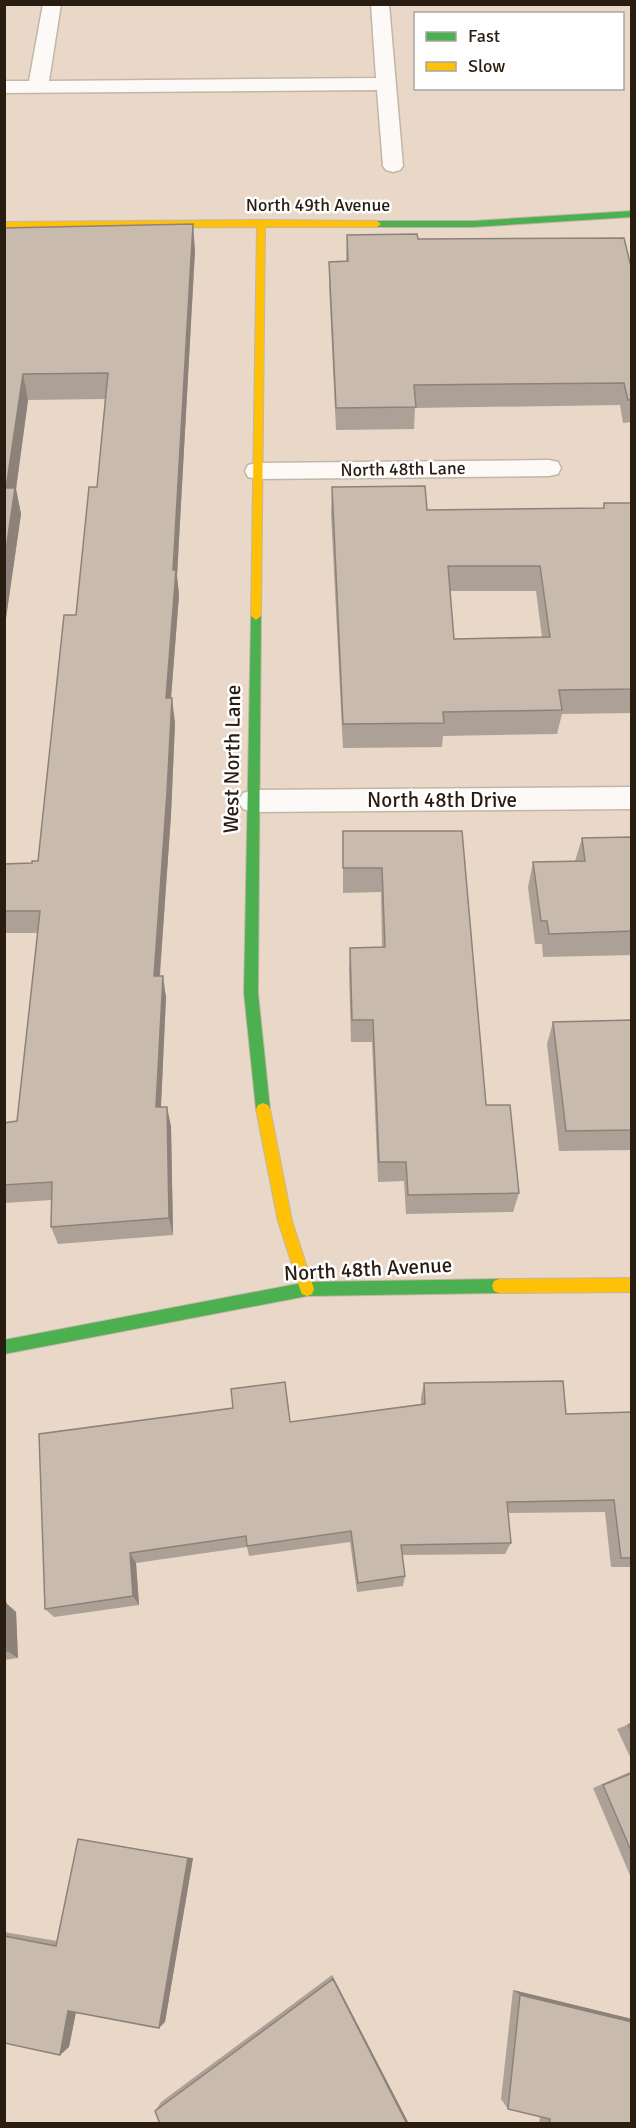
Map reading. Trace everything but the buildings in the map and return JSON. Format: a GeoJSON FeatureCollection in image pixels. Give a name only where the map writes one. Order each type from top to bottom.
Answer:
{"type":"FeatureCollection","features":[{"type":"Feature","properties":{"kind":"street"},"geometry":{"type":"LineString","coordinates":[[38,87],[52,4]]}},
{"type":"Feature","properties":{"kind":"street"},"geometry":{"type":"LineString","coordinates":[[380,4],[393,166]]}},
{"type":"Feature","properties":{"kind":"street"},"geometry":{"type":"LineString","coordinates":[[4,87],[386,84]]}},
{"type":"Feature","properties":{"kind":"street","name":"North 49th Avenue"},"geometry":{"type":"LineString","coordinates":[[4,225],[473,224],[632,214]]}},
{"type":"Feature","properties":{"kind":"street","name":"West North Lane"},"geometry":{"type":"LineString","coordinates":[[261,223],[251,993],[261,1098],[285,1221],[307,1289]]}},
{"type":"Feature","properties":{"kind":"street","name":"North 48th Lane"},"geometry":{"type":"LineString","coordinates":[[256,471],[549,468]]}},
{"type":"Feature","properties":{"kind":"street","name":"North 48th Drive"},"geometry":{"type":"LineString","coordinates":[[253,801],[632,798]]}},
{"type":"Feature","properties":{"kind":"street","name":"North 48th Avenue"},"geometry":{"type":"LineString","coordinates":[[4,1347],[307,1289],[632,1284]]}},
{"type":"Feature","properties":{"kind":"traffic: fast"},"geometry":{"type":"LineString","coordinates":[[377,224],[473,224],[632,214]]}},
{"type":"Feature","properties":{"kind":"traffic: fast"},"geometry":{"type":"LineString","coordinates":[[256,616],[251,993],[263,1109]]}},
{"type":"Feature","properties":{"kind":"traffic: fast"},"geometry":{"type":"LineString","coordinates":[[4,1347],[307,1289],[499,1286]]}},
{"type":"Feature","properties":{"kind":"traffic: slow"},"geometry":{"type":"LineString","coordinates":[[256,616],[261,223]]}},
{"type":"Feature","properties":{"kind":"traffic: slow"},"geometry":{"type":"LineString","coordinates":[[4,225],[377,224]]}},
{"type":"Feature","properties":{"kind":"traffic: slow"},"geometry":{"type":"LineString","coordinates":[[263,1109],[285,1221],[307,1289]]}},
{"type":"Feature","properties":{"kind":"traffic: slow"},"geometry":{"type":"LineString","coordinates":[[499,1286],[632,1285]]}}]}
